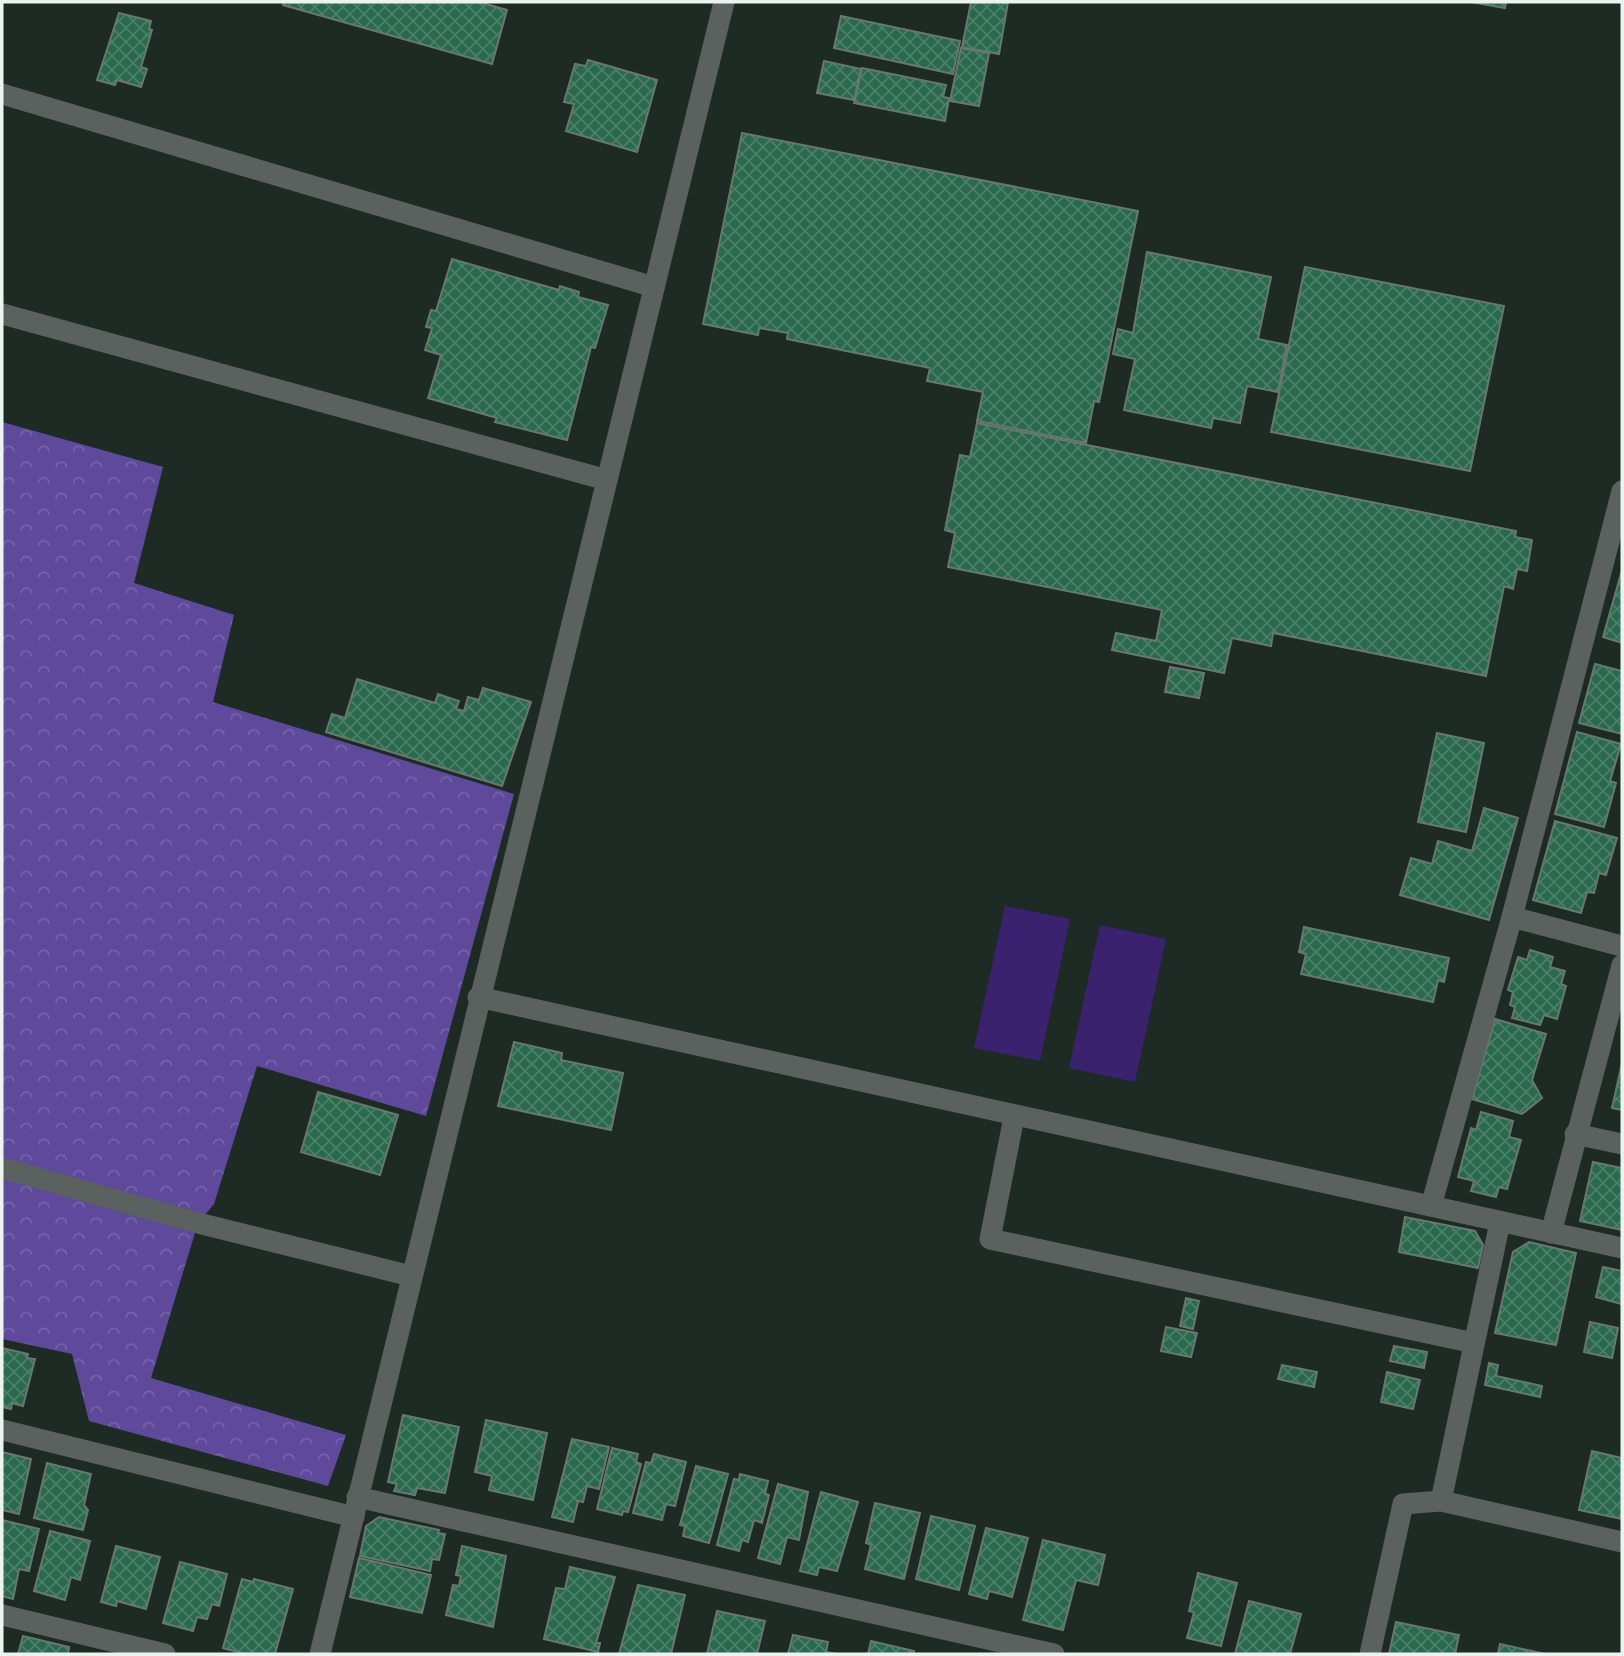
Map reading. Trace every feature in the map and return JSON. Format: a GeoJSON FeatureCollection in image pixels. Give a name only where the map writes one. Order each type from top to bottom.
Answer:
{"type":"FeatureCollection","features":[{"type":"Feature","properties":{"kind":"street"},"geometry":{"type":"LineString","coordinates":[[320,1654],[478,997],[724,2]]}},
{"type":"Feature","properties":{"kind":"street"},"geometry":{"type":"LineString","coordinates":[[2,94],[654,288]]}},
{"type":"Feature","properties":{"kind":"street"},"geometry":{"type":"LineString","coordinates":[[2,314],[607,480]]}},
{"type":"Feature","properties":{"kind":"street"},"geometry":{"type":"LineString","coordinates":[[1431,1206],[1512,916],[1622,491]]}},
{"type":"Feature","properties":{"kind":"street"},"geometry":{"type":"LineString","coordinates":[[1512,916],[1622,946]]}},
{"type":"Feature","properties":{"kind":"street"},"geometry":{"type":"LineString","coordinates":[[1551,1233],[1575,1134],[1622,965]]}},
{"type":"Feature","properties":{"kind":"street"},"geometry":{"type":"LineString","coordinates":[[478,997],[1014,1117],[1622,1248]]}},
{"type":"Feature","properties":{"kind":"street"},"geometry":{"type":"LineString","coordinates":[[1014,1117],[989,1239],[1474,1343]]}},
{"type":"Feature","properties":{"kind":"street"},"geometry":{"type":"LineString","coordinates":[[1575,1134],[1622,1144]]}},
{"type":"Feature","properties":{"kind":"street"},"geometry":{"type":"LineString","coordinates":[[2,1168],[198,1223],[411,1276]]}},
{"type":"Feature","properties":{"kind":"street"},"geometry":{"type":"LineString","coordinates":[[1441,1500],[1500,1222]]}},
{"type":"Feature","properties":{"kind":"street"},"geometry":{"type":"LineString","coordinates":[[2,1430],[1054,1654]]}},
{"type":"Feature","properties":{"kind":"street"},"geometry":{"type":"LineString","coordinates":[[1370,1654],[1403,1504],[1441,1500],[1622,1542]]}},
{"type":"Feature","properties":{"kind":"street"},"geometry":{"type":"LineString","coordinates":[[2,1615],[165,1654]]}},
{"type":"Feature","properties":{"kind":"green space"},"geometry":{"type":"Polygon","coordinates":[[[2,422],[163,467],[134,583],[234,615],[213,702],[514,794],[426,1116],[257,1066],[214,1204],[198,1223],[151,1378],[346,1435],[328,1486],[89,1421],[72,1354],[2,1339],[2,422]]]}},
{"type":"Feature","properties":{"kind":"shaded area"},"geometry":{"type":"Polygon","coordinates":[[[1005,906],[1070,919],[1040,1061],[974,1048],[1005,906]]]}},
{"type":"Feature","properties":{"kind":"shaded area"},"geometry":{"type":"Polygon","coordinates":[[[1100,925],[1166,939],[1135,1082],[1069,1068],[1100,925]]]}},
{"type":"Feature","properties":{"kind":"building"},"geometry":{"type":"Polygon","coordinates":[[[284,2],[479,2],[507,10],[492,64],[283,5],[284,2]]]}},
{"type":"Feature","properties":{"kind":"building"},"geometry":{"type":"Polygon","coordinates":[[[971,2],[1008,2],[999,54],[962,47],[971,2]]]}},
{"type":"Feature","properties":{"kind":"building"},"geometry":{"type":"Polygon","coordinates":[[[1471,2],[1506,2],[1505,8],[1471,2]]]}},
{"type":"Feature","properties":{"kind":"building"},"geometry":{"type":"Polygon","coordinates":[[[119,13],[151,21],[149,29],[152,30],[141,67],[147,69],[141,87],[117,80],[115,85],[97,80],[119,13]]]}},
{"type":"Feature","properties":{"kind":"building"},"geometry":{"type":"Polygon","coordinates":[[[841,16],[960,41],[953,74],[834,48],[841,16]]]}},
{"type":"Feature","properties":{"kind":"building"},"geometry":{"type":"Polygon","coordinates":[[[961,48],[989,53],[979,106],[950,101],[961,48]]]}},
{"type":"Feature","properties":{"kind":"building"},"geometry":{"type":"Polygon","coordinates":[[[588,60],[657,80],[637,152],[566,131],[574,104],[564,102],[575,64],[586,66],[588,60]]]}},
{"type":"Feature","properties":{"kind":"building"},"geometry":{"type":"Polygon","coordinates":[[[824,61],[861,69],[854,100],[817,93],[824,61]]]}},
{"type":"Feature","properties":{"kind":"building"},"geometry":{"type":"Polygon","coordinates":[[[862,68],[946,85],[943,97],[949,98],[945,121],[854,103],[862,68]]]}},
{"type":"Feature","properties":{"kind":"building"},"geometry":{"type":"Polygon","coordinates":[[[742,133],[1138,211],[1099,402],[1094,401],[1086,443],[977,421],[983,392],[927,381],[930,368],[787,339],[788,333],[759,328],[758,335],[703,324],[742,133]]]}},
{"type":"Feature","properties":{"kind":"building"},"geometry":{"type":"Polygon","coordinates":[[[1147,252],[1271,277],[1258,339],[1287,345],[1278,392],[1247,386],[1240,423],[1213,418],[1211,428],[1124,410],[1135,359],[1113,354],[1118,329],[1133,333],[1147,252]]]}},
{"type":"Feature","properties":{"kind":"building"},"geometry":{"type":"Polygon","coordinates":[[[452,259],[559,290],[560,286],[579,292],[578,297],[608,305],[595,348],[591,347],[567,440],[495,422],[497,418],[428,398],[441,355],[425,350],[432,328],[426,327],[431,310],[436,311],[452,259]]]}},
{"type":"Feature","properties":{"kind":"building"},"geometry":{"type":"Polygon","coordinates":[[[1305,267],[1504,306],[1470,471],[1271,432],[1305,267]]]}},
{"type":"Feature","properties":{"kind":"building"},"geometry":{"type":"Polygon","coordinates":[[[977,423],[1516,531],[1515,537],[1532,540],[1527,571],[1517,569],[1513,589],[1504,586],[1486,676],[1273,633],[1271,646],[1232,638],[1224,673],[1112,650],[1116,633],[1156,641],[1162,610],[948,567],[955,533],[945,530],[960,455],[970,457],[977,423]]]}},
{"type":"Feature","properties":{"kind":"building"},"geometry":{"type":"Polygon","coordinates":[[[1622,570],[1622,643],[1603,637],[1622,570]]]}},
{"type":"Feature","properties":{"kind":"building"},"geometry":{"type":"Polygon","coordinates":[[[1595,664],[1622,671],[1622,734],[1579,723],[1595,664]]]}},
{"type":"Feature","properties":{"kind":"building"},"geometry":{"type":"Polygon","coordinates":[[[1170,667],[1204,673],[1199,698],[1165,692],[1170,667]]]}},
{"type":"Feature","properties":{"kind":"building"},"geometry":{"type":"Polygon","coordinates":[[[357,679],[435,703],[438,694],[459,701],[456,709],[464,711],[468,697],[479,700],[483,688],[531,702],[502,786],[326,732],[332,714],[345,718],[357,679]]]}},
{"type":"Feature","properties":{"kind":"building"},"geometry":{"type":"Polygon","coordinates":[[[1577,732],[1621,744],[1610,781],[1616,783],[1604,827],[1555,814],[1577,732]]]}},
{"type":"Feature","properties":{"kind":"building"},"geometry":{"type":"Polygon","coordinates":[[[1437,733],[1484,743],[1466,832],[1418,822],[1437,733]]]}},
{"type":"Feature","properties":{"kind":"building"},"geometry":{"type":"Polygon","coordinates":[[[1484,808],[1518,818],[1489,920],[1400,895],[1411,858],[1432,864],[1438,841],[1472,851],[1484,808]]]}},
{"type":"Feature","properties":{"kind":"building"},"geometry":{"type":"Polygon","coordinates":[[[1555,821],[1617,838],[1606,875],[1599,873],[1594,893],[1587,892],[1581,913],[1533,900],[1555,821]]]}},
{"type":"Feature","properties":{"kind":"building"},"geometry":{"type":"Polygon","coordinates":[[[1304,927],[1449,958],[1444,982],[1438,980],[1433,1002],[1301,974],[1306,954],[1299,952],[1304,927]]]}},
{"type":"Feature","properties":{"kind":"building"},"geometry":{"type":"Polygon","coordinates":[[[1530,950],[1553,957],[1550,967],[1565,971],[1561,984],[1566,986],[1557,1019],[1544,1015],[1540,1025],[1512,1018],[1515,1007],[1510,1005],[1513,992],[1508,990],[1518,957],[1527,960],[1530,950]]]}},
{"type":"Feature","properties":{"kind":"building"},"geometry":{"type":"Polygon","coordinates":[[[1495,1019],[1546,1034],[1532,1080],[1542,1098],[1522,1114],[1472,1099],[1495,1019]]]}},
{"type":"Feature","properties":{"kind":"building"},"geometry":{"type":"Polygon","coordinates":[[[514,1042],[562,1053],[561,1060],[623,1073],[611,1130],[498,1106],[514,1042]]]}},
{"type":"Feature","properties":{"kind":"building"},"geometry":{"type":"Polygon","coordinates":[[[1622,1063],[1622,1110],[1612,1108],[1622,1063]]]}},
{"type":"Feature","properties":{"kind":"building"},"geometry":{"type":"Polygon","coordinates":[[[318,1092],[398,1115],[380,1175],[301,1152],[318,1092]]]}},
{"type":"Feature","properties":{"kind":"building"},"geometry":{"type":"Polygon","coordinates":[[[1481,1112],[1513,1121],[1509,1137],[1521,1140],[1507,1189],[1499,1187],[1496,1197],[1471,1191],[1474,1181],[1458,1177],[1471,1128],[1476,1130],[1481,1112]]]}},
{"type":"Feature","properties":{"kind":"building"},"geometry":{"type":"Polygon","coordinates":[[[1593,1162],[1622,1168],[1622,1230],[1580,1221],[1593,1162]]]}},
{"type":"Feature","properties":{"kind":"building"},"geometry":{"type":"Polygon","coordinates":[[[1405,1217],[1475,1231],[1483,1245],[1478,1268],[1399,1252],[1405,1217]]]}},
{"type":"Feature","properties":{"kind":"building"},"geometry":{"type":"Polygon","coordinates":[[[1529,1242],[1576,1253],[1556,1345],[1495,1333],[1513,1252],[1529,1242]]]}},
{"type":"Feature","properties":{"kind":"building"},"geometry":{"type":"Polygon","coordinates":[[[1603,1267],[1622,1271],[1621,1304],[1596,1297],[1603,1267]]]}},
{"type":"Feature","properties":{"kind":"building"},"geometry":{"type":"Polygon","coordinates":[[[1186,1298],[1199,1301],[1193,1329],[1180,1326],[1186,1298]]]}},
{"type":"Feature","properties":{"kind":"building"},"geometry":{"type":"Polygon","coordinates":[[[1590,1322],[1618,1328],[1612,1358],[1584,1352],[1590,1322]]]}},
{"type":"Feature","properties":{"kind":"building"},"geometry":{"type":"Polygon","coordinates":[[[1166,1327],[1197,1333],[1191,1357],[1161,1351],[1166,1327]]]}},
{"type":"Feature","properties":{"kind":"building"},"geometry":{"type":"Polygon","coordinates":[[[1394,1346],[1427,1352],[1424,1368],[1390,1361],[1394,1346]]]}},
{"type":"Feature","properties":{"kind":"building"},"geometry":{"type":"Polygon","coordinates":[[[2,1348],[28,1354],[27,1358],[35,1359],[23,1406],[12,1403],[11,1409],[2,1407],[2,1348]]]}},
{"type":"Feature","properties":{"kind":"building"},"geometry":{"type":"Polygon","coordinates":[[[1489,1363],[1498,1365],[1496,1376],[1542,1386],[1540,1397],[1485,1385],[1489,1363]]]}},
{"type":"Feature","properties":{"kind":"building"},"geometry":{"type":"Polygon","coordinates":[[[1282,1365],[1317,1372],[1314,1387],[1278,1379],[1282,1365]]]}},
{"type":"Feature","properties":{"kind":"building"},"geometry":{"type":"Polygon","coordinates":[[[1387,1372],[1420,1380],[1413,1409],[1381,1402],[1387,1372]]]}},
{"type":"Feature","properties":{"kind":"building"},"geometry":{"type":"Polygon","coordinates":[[[403,1415],[459,1427],[445,1493],[417,1488],[415,1495],[394,1491],[397,1484],[388,1482],[403,1415]]]}},
{"type":"Feature","properties":{"kind":"building"},"geometry":{"type":"Polygon","coordinates":[[[486,1420],[547,1433],[533,1500],[489,1490],[492,1476],[475,1472],[486,1420]]]}},
{"type":"Feature","properties":{"kind":"building"},"geometry":{"type":"Polygon","coordinates":[[[572,1439],[609,1447],[599,1489],[587,1486],[583,1502],[578,1501],[573,1522],[552,1517],[572,1439]]]}},
{"type":"Feature","properties":{"kind":"building"},"geometry":{"type":"Polygon","coordinates":[[[612,1448],[638,1454],[636,1462],[641,1464],[628,1512],[623,1511],[622,1515],[597,1509],[612,1448]]]}},
{"type":"Feature","properties":{"kind":"building"},"geometry":{"type":"Polygon","coordinates":[[[1592,1451],[1622,1458],[1622,1519],[1579,1510],[1592,1451]]]}},
{"type":"Feature","properties":{"kind":"building"},"geometry":{"type":"Polygon","coordinates":[[[2,1452],[31,1459],[19,1514],[2,1510],[2,1452]]]}},
{"type":"Feature","properties":{"kind":"building"},"geometry":{"type":"Polygon","coordinates":[[[654,1454],[686,1462],[675,1506],[666,1504],[662,1520],[633,1513],[646,1462],[651,1463],[654,1454]]]}},
{"type":"Feature","properties":{"kind":"building"},"geometry":{"type":"Polygon","coordinates":[[[47,1463],[91,1474],[84,1505],[88,1510],[83,1530],[34,1518],[47,1463]]]}},
{"type":"Feature","properties":{"kind":"building"},"geometry":{"type":"Polygon","coordinates":[[[696,1466],[728,1474],[709,1543],[683,1536],[685,1526],[680,1525],[696,1466]]]}},
{"type":"Feature","properties":{"kind":"building"},"geometry":{"type":"Polygon","coordinates":[[[740,1474],[768,1481],[765,1494],[769,1495],[762,1523],[754,1520],[748,1542],[742,1540],[739,1551],[717,1545],[734,1479],[739,1480],[740,1474]]]}},
{"type":"Feature","properties":{"kind":"building"},"geometry":{"type":"Polygon","coordinates":[[[778,1484],[808,1492],[799,1540],[787,1537],[780,1564],[758,1558],[778,1484]]]}},
{"type":"Feature","properties":{"kind":"building"},"geometry":{"type":"Polygon","coordinates":[[[821,1492],[858,1502],[837,1571],[819,1567],[817,1575],[800,1571],[821,1492]]]}},
{"type":"Feature","properties":{"kind":"building"},"geometry":{"type":"Polygon","coordinates":[[[875,1503],[920,1513],[904,1579],[865,1569],[871,1545],[866,1543],[875,1503]]]}},
{"type":"Feature","properties":{"kind":"building"},"geometry":{"type":"Polygon","coordinates":[[[931,1516],[975,1526],[959,1590],[916,1579],[931,1516]]]}},
{"type":"Feature","properties":{"kind":"building"},"geometry":{"type":"Polygon","coordinates":[[[379,1517],[439,1530],[438,1533],[445,1534],[439,1560],[432,1559],[430,1571],[360,1556],[366,1526],[379,1517]]]}},
{"type":"Feature","properties":{"kind":"building"},"geometry":{"type":"Polygon","coordinates":[[[2,1520],[39,1529],[29,1571],[19,1569],[13,1599],[2,1596],[2,1520]]]}},
{"type":"Feature","properties":{"kind":"building"},"geometry":{"type":"Polygon","coordinates":[[[986,1528],[1028,1538],[1012,1597],[989,1591],[987,1599],[969,1594],[986,1528]]]}},
{"type":"Feature","properties":{"kind":"building"},"geometry":{"type":"Polygon","coordinates":[[[50,1531],[90,1541],[80,1580],[71,1577],[65,1600],[34,1591],[50,1531]]]}},
{"type":"Feature","properties":{"kind":"building"},"geometry":{"type":"Polygon","coordinates":[[[1043,1540],[1105,1555],[1098,1585],[1076,1580],[1063,1630],[1023,1620],[1043,1540]]]}},
{"type":"Feature","properties":{"kind":"building"},"geometry":{"type":"Polygon","coordinates":[[[116,1546],[160,1557],[146,1609],[117,1601],[116,1606],[101,1602],[116,1546]]]}},
{"type":"Feature","properties":{"kind":"building"},"geometry":{"type":"Polygon","coordinates":[[[462,1546],[506,1556],[493,1627],[446,1615],[453,1585],[459,1586],[461,1576],[456,1575],[462,1546]]]}},
{"type":"Feature","properties":{"kind":"building"},"geometry":{"type":"Polygon","coordinates":[[[359,1558],[431,1575],[422,1613],[350,1597],[359,1558]]]}},
{"type":"Feature","properties":{"kind":"building"},"geometry":{"type":"Polygon","coordinates":[[[180,1562],[227,1574],[219,1606],[212,1604],[207,1619],[197,1617],[193,1631],[163,1623],[180,1562]]]}},
{"type":"Feature","properties":{"kind":"building"},"geometry":{"type":"Polygon","coordinates":[[[570,1567],[615,1577],[596,1643],[600,1643],[598,1652],[544,1639],[556,1588],[565,1589],[570,1567]]]}},
{"type":"Feature","properties":{"kind":"building"},"geometry":{"type":"Polygon","coordinates":[[[1198,1573],[1237,1583],[1221,1646],[1187,1638],[1194,1612],[1189,1611],[1198,1573]]]}},
{"type":"Feature","properties":{"kind":"building"},"geometry":{"type":"Polygon","coordinates":[[[242,1579],[253,1582],[254,1579],[293,1589],[275,1654],[245,1654],[223,1648],[242,1579]]]}},
{"type":"Feature","properties":{"kind":"building"},"geometry":{"type":"Polygon","coordinates":[[[638,1585],[685,1595],[671,1654],[619,1654],[638,1585]]]}},
{"type":"Feature","properties":{"kind":"building"},"geometry":{"type":"Polygon","coordinates":[[[1249,1601],[1301,1614],[1290,1654],[1235,1654],[1249,1601]]]}},
{"type":"Feature","properties":{"kind":"building"},"geometry":{"type":"Polygon","coordinates":[[[717,1611],[765,1621],[757,1654],[707,1654],[717,1611]]]}},
{"type":"Feature","properties":{"kind":"building"},"geometry":{"type":"Polygon","coordinates":[[[1396,1622],[1459,1635],[1455,1654],[1389,1654],[1396,1622]]]}},
{"type":"Feature","properties":{"kind":"building"},"geometry":{"type":"Polygon","coordinates":[[[793,1635],[828,1642],[826,1652],[838,1654],[788,1654],[793,1635]]]}},
{"type":"Feature","properties":{"kind":"building"},"geometry":{"type":"Polygon","coordinates":[[[23,1636],[69,1647],[68,1654],[18,1654],[23,1636]]]}},
{"type":"Feature","properties":{"kind":"building"},"geometry":{"type":"Polygon","coordinates":[[[871,1641],[914,1651],[914,1654],[868,1654],[871,1641]]]}},
{"type":"Feature","properties":{"kind":"building"},"geometry":{"type":"Polygon","coordinates":[[[1500,1644],[1545,1654],[1498,1654],[1500,1644]]]}}]}
